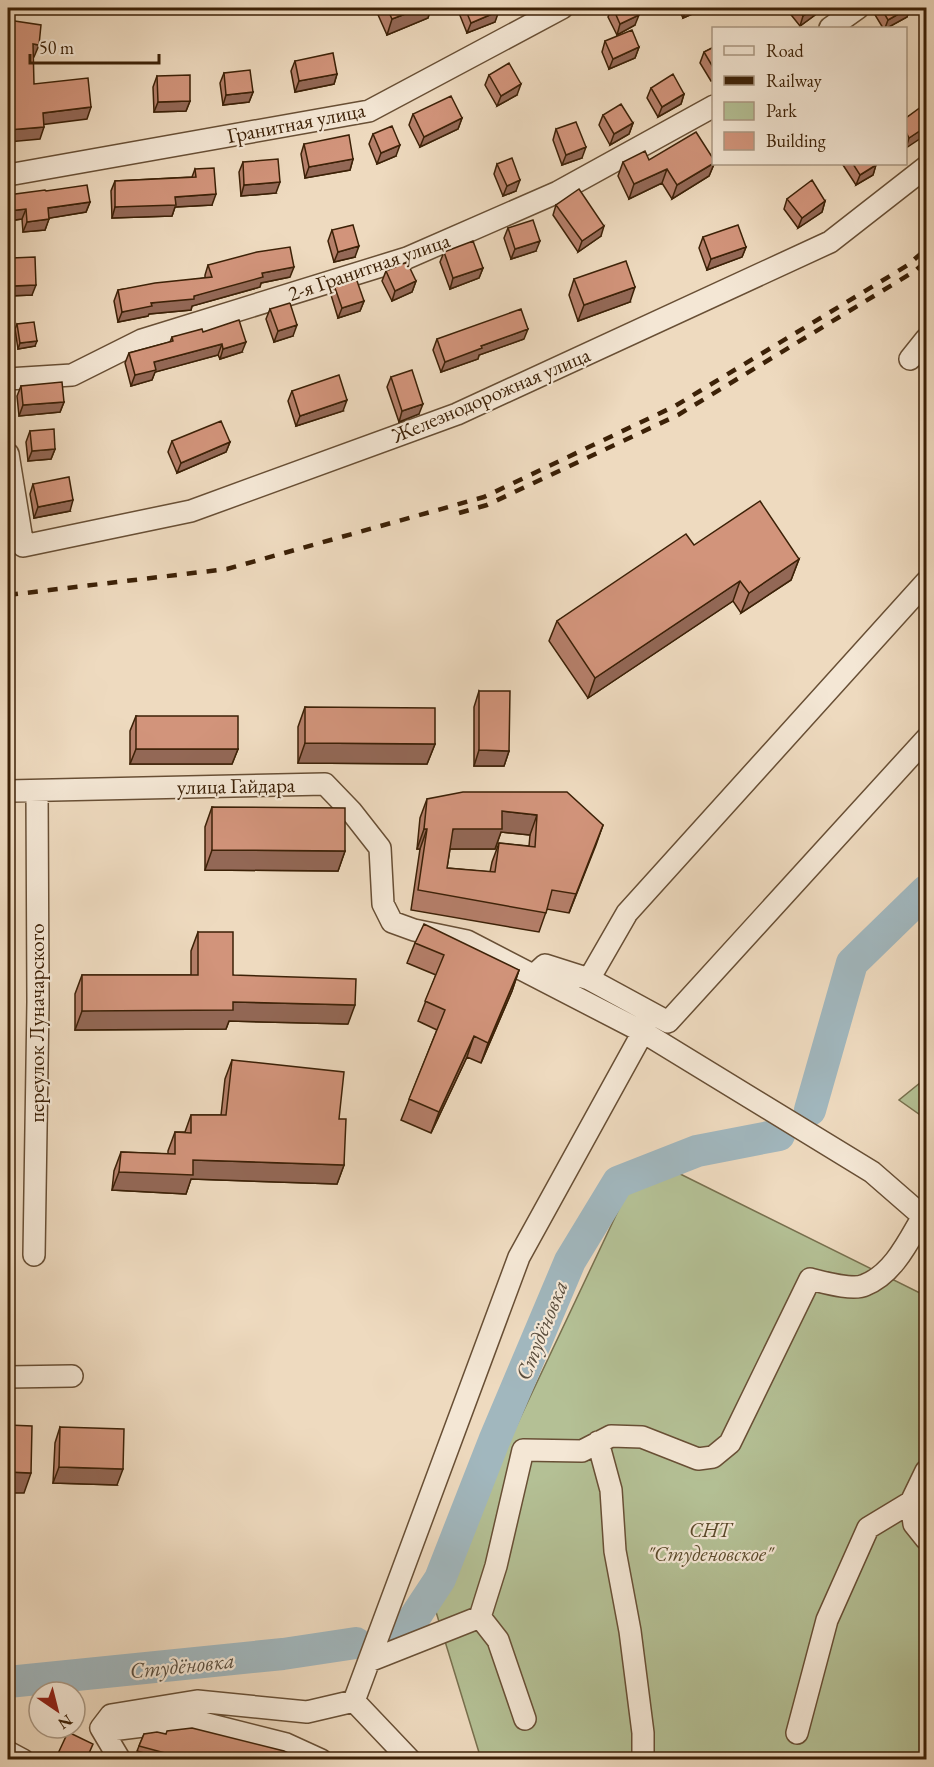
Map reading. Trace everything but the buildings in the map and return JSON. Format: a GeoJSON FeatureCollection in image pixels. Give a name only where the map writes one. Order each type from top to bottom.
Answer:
{"type":"FeatureCollection","features":[{"type":"Feature","properties":{"kind":"street","name":"Гранитная улица"},"geometry":{"type":"LineString","coordinates":[[8,175],[369,111],[562,8]]}},
{"type":"Feature","properties":{"kind":"street"},"geometry":{"type":"LineString","coordinates":[[831,27],[858,8]]}},
{"type":"Feature","properties":{"kind":"street","name":"2-я Гранитная улица"},"geometry":{"type":"LineString","coordinates":[[8,379],[72,375],[142,340],[407,258],[558,192],[712,107]]}},
{"type":"Feature","properties":{"kind":"street","name":"Железнодорожная улица"},"geometry":{"type":"LineString","coordinates":[[8,454],[23,546],[191,511],[457,414],[830,242],[927,167]]}},
{"type":"Feature","properties":{"kind":"street"},"geometry":{"type":"LineString","coordinates":[[910,359],[927,339]]}},
{"type":"Feature","properties":{"kind":"street"},"geometry":{"type":"LineString","coordinates":[[588,979],[627,913],[927,582]]}},
{"type":"Feature","properties":{"kind":"street"},"geometry":{"type":"LineString","coordinates":[[480,1617],[496,1566],[523,1450],[582,1451],[611,1436],[642,1437],[698,1459],[713,1457],[730,1443],[810,1279],[843,1286],[864,1286],[893,1266],[925,1219],[872,1172],[643,1032],[534,975],[545,965],[588,979],[668,1022],[927,740]]}},
{"type":"Feature","properties":{"kind":"street","name":"улица Гайдара"},"geometry":{"type":"LineString","coordinates":[[8,791],[325,784],[351,811],[380,848],[383,904],[392,922],[414,930],[467,941],[534,975]]}},
{"type":"Feature","properties":{"kind":"street","name":"переулок Луначарского"},"geometry":{"type":"LineString","coordinates":[[34,1255],[38,1002],[36,790]]}},
{"type":"Feature","properties":{"kind":"street"},"geometry":{"type":"LineString","coordinates":[[354,1701],[519,1257],[643,1032]]}},
{"type":"Feature","properties":{"kind":"street"},"geometry":{"type":"LineString","coordinates":[[8,1377],[72,1376]]}},
{"type":"Feature","properties":{"kind":"street"},"geometry":{"type":"LineString","coordinates":[[598,1442],[611,1490],[615,1551],[630,1631],[643,1733],[643,1760]]}},
{"type":"Feature","properties":{"kind":"street"},"geometry":{"type":"LineString","coordinates":[[797,1733],[827,1620],[868,1528],[911,1502],[927,1471]]}},
{"type":"Feature","properties":{"kind":"street"},"geometry":{"type":"LineString","coordinates":[[911,1502],[914,1524],[927,1539]]}},
{"type":"Feature","properties":{"kind":"street"},"geometry":{"type":"LineString","coordinates":[[369,1661],[480,1617]]}},
{"type":"Feature","properties":{"kind":"street"},"geometry":{"type":"LineString","coordinates":[[480,1617],[498,1640],[525,1719]]}},
{"type":"Feature","properties":{"kind":"street"},"geometry":{"type":"LineString","coordinates":[[321,1760],[286,1744],[191,1720],[110,1750],[101,1728],[111,1714],[197,1701],[307,1712],[354,1701]]}},
{"type":"Feature","properties":{"kind":"street"},"geometry":{"type":"LineString","coordinates":[[354,1701],[410,1760]]}},
{"type":"Feature","properties":{"kind":"street"},"geometry":{"type":"LineString","coordinates":[[8,1752],[23,1760]]}},
{"type":"Feature","properties":{"kind":"green space"},"geometry":{"type":"Polygon","coordinates":[[[926,1078],[926,1119],[899,1100],[926,1078]]]}},
{"type":"Feature","properties":{"kind":"green space","name":"СНТ \"Студеновское\""},"geometry":{"type":"Polygon","coordinates":[[[644,1156],[926,1296],[926,1759],[481,1759],[433,1602],[644,1156]]]}},
{"type":"Feature","properties":{"kind":"waterway","name":"Студёновка"},"geometry":{"type":"LineString","coordinates":[[810,1110],[852,963],[926,891]]}},
{"type":"Feature","properties":{"kind":"waterway","name":"Студёновка"},"geometry":{"type":"LineString","coordinates":[[403,1635],[440,1579],[494,1441],[570,1261],[618,1182],[697,1151],[779,1135]]}},
{"type":"Feature","properties":{"kind":"waterway","name":"Студёновка"},"geometry":{"type":"LineString","coordinates":[[8,1682],[283,1654],[356,1643]]}},
{"type":"Feature","properties":{"kind":"railway"},"geometry":{"type":"LineString","coordinates":[[8,595],[227,569],[484,497],[675,406],[908,265],[926,249]]}},
{"type":"Feature","properties":{"kind":"railway"},"geometry":{"type":"LineString","coordinates":[[459,513],[487,505],[678,415],[915,271],[926,261]]}}]}
